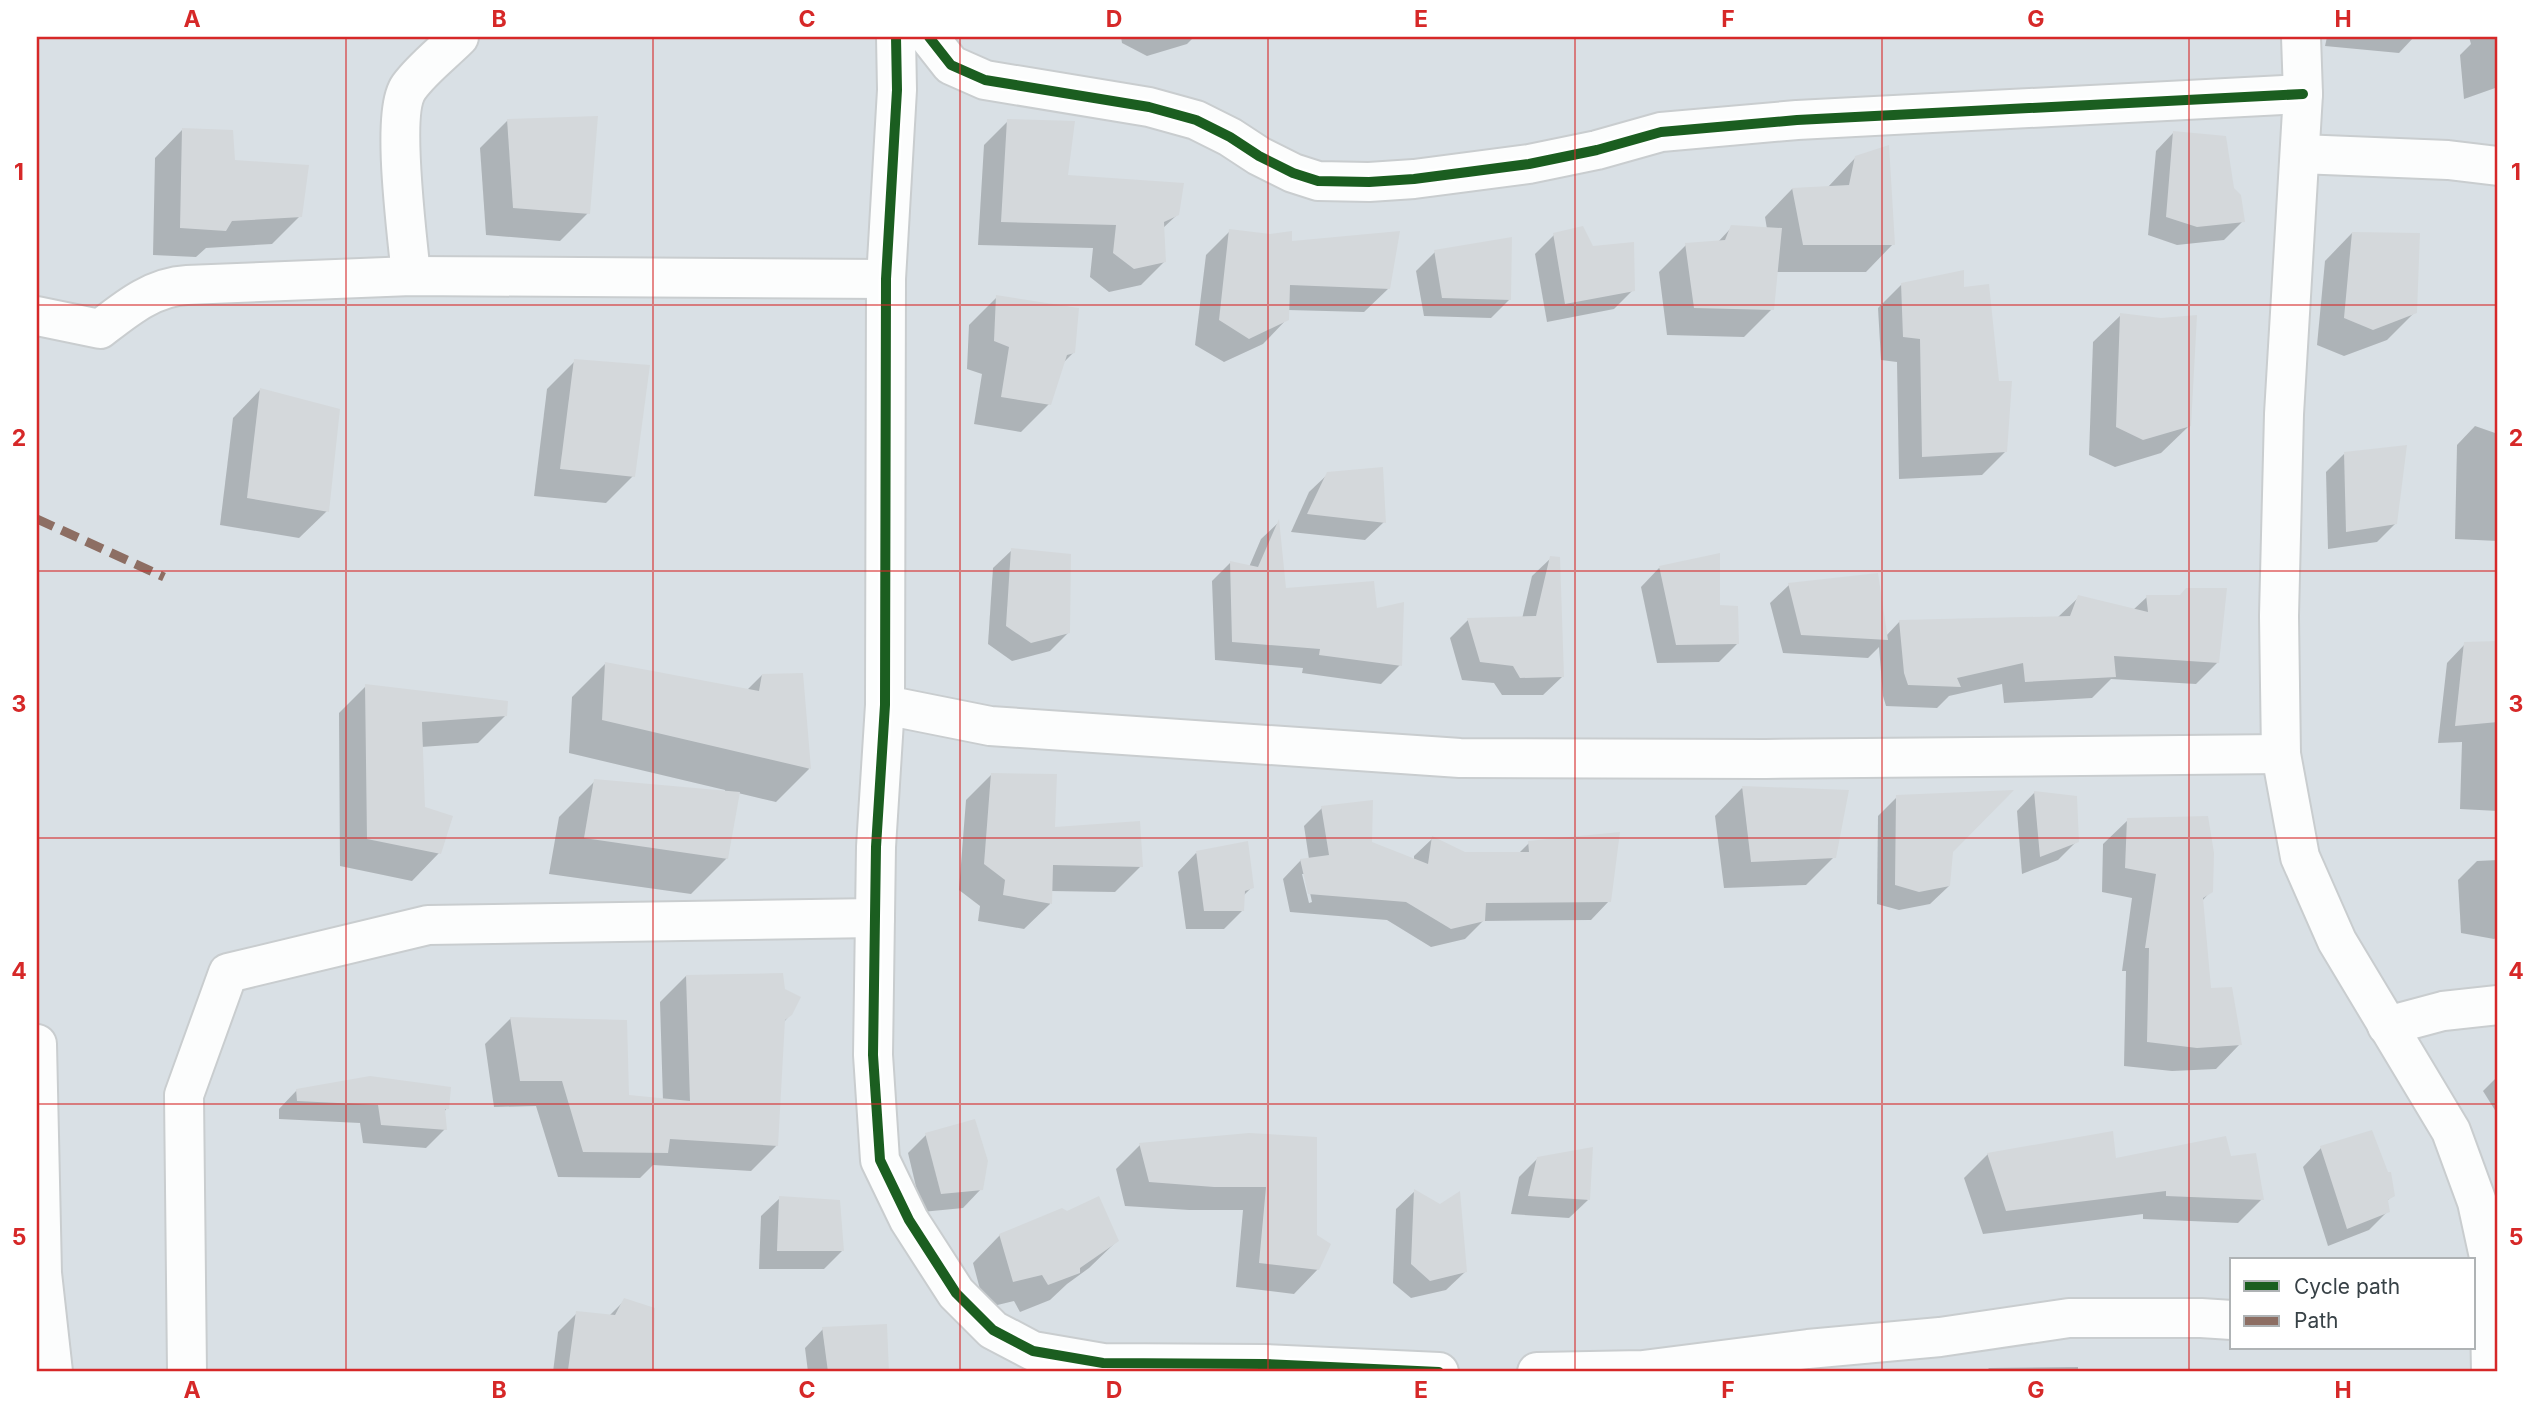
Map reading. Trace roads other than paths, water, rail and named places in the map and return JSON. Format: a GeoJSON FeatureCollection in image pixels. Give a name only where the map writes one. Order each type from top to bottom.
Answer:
{"type":"FeatureCollection","features":[{"type":"Feature","properties":{"kind":"street"},"geometry":{"type":"LineString","coordinates":[[411,276],[401,110],[408,89],[459,37]]}},
{"type":"Feature","properties":{"kind":"street"},"geometry":{"type":"LineString","coordinates":[[896,37],[897,90],[886,279],[885,705],[876,847],[873,1055],[880,1160],[909,1220],[956,1293],[993,1331],[1033,1351],[1103,1363],[1227,1363],[1439,1372]]}},
{"type":"Feature","properties":{"kind":"street"},"geometry":{"type":"LineString","coordinates":[[929,37],[951,65],[985,80],[1149,107],[1196,120],[1230,136],[1281,167],[1318,181],[1370,183],[1529,164],[1597,150],[1661,132],[1783,121],[2304,94]]}},
{"type":"Feature","properties":{"kind":"street"},"geometry":{"type":"LineString","coordinates":[[2301,37],[2304,94],[2284,414],[2279,616],[2281,754],[2300,857],[2337,941],[2451,1131],[2477,1202],[2489,1257],[2485,1352]]}},
{"type":"Feature","properties":{"kind":"street"},"geometry":{"type":"LineString","coordinates":[[2300,154],[2448,160],[2498,166]]}},
{"type":"Feature","properties":{"kind":"street"},"geometry":{"type":"LineString","coordinates":[[37,316],[100,329],[132,304],[174,286],[411,276],[886,279]]}},
{"type":"Feature","properties":{"kind":"street"},"geometry":{"type":"LineString","coordinates":[[885,705],[990,726],[1460,758],[1765,759],[2281,754]]}},
{"type":"Feature","properties":{"kind":"street"},"geometry":{"type":"LineString","coordinates":[[187,1372],[184,1095],[228,973],[428,925],[875,918]]}},
{"type":"Feature","properties":{"kind":"street"},"geometry":{"type":"LineString","coordinates":[[2388,1026],[2443,1011],[2498,1005]]}},
{"type":"Feature","properties":{"kind":"street"},"geometry":{"type":"LineString","coordinates":[[37,1044],[42,1273],[53,1372]]}},
{"type":"Feature","properties":{"kind":"street"},"geometry":{"type":"LineString","coordinates":[[1537,1372],[1726,1366],[2068,1318],[2230,1320]]}}]}
